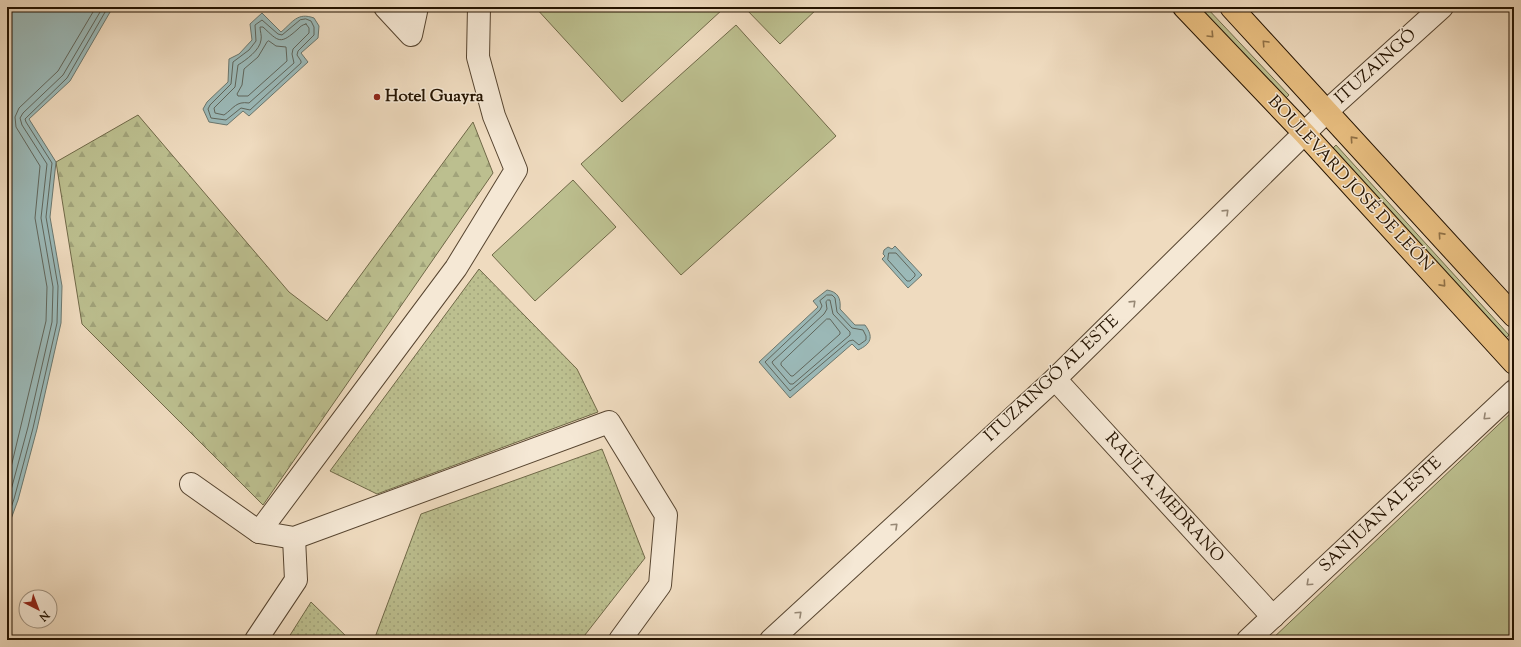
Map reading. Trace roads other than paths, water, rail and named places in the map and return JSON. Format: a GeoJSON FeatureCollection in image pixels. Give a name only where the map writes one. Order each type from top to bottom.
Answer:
{"type":"FeatureCollection","features":[{"type":"Feature","properties":{"kind":"main road","name":"BOULEVARD JOSÉ DE LEÓN"},"geometry":{"type":"LineString","coordinates":[[1184,7],[1305,134],[1514,363]]}},
{"type":"Feature","properties":{"kind":"main road","name":"BOULEVARD JOSÉ DE LEÓN"},"geometry":{"type":"LineString","coordinates":[[1231,7],[1328,111],[1514,316]]}},
{"type":"Feature","properties":{"kind":"street"},"geometry":{"type":"LineString","coordinates":[[385,7],[411,35],[417,7]]}},
{"type":"Feature","properties":{"kind":"street"},"geometry":{"type":"LineString","coordinates":[[260,532],[456,268],[516,170],[494,116],[478,57],[479,7]]}},
{"type":"Feature","properties":{"kind":"street","name":"ITUZAINGÓ"},"geometry":{"type":"LineString","coordinates":[[1328,111],[1442,7]]}},
{"type":"Feature","properties":{"kind":"street","name":"ITUZAINGÓ AL ESTE"},"geometry":{"type":"LineString","coordinates":[[771,640],[1055,379],[1328,111]]}},
{"type":"Feature","properties":{"kind":"street","name":"RAÚL A. MEDRANO"},"geometry":{"type":"LineString","coordinates":[[1055,379],[1272,617]]}},
{"type":"Feature","properties":{"kind":"street","name":"SAN JUAN AL ESTE"},"geometry":{"type":"LineString","coordinates":[[1248,640],[1514,391]]}},
{"type":"Feature","properties":{"kind":"street"},"geometry":{"type":"LineString","coordinates":[[191,484],[260,532],[294,538],[609,422],[666,516],[660,584],[620,640]]}},
{"type":"Feature","properties":{"kind":"street"},"geometry":{"type":"LineString","coordinates":[[256,640],[296,580],[294,538]]}},
{"type":"Feature","properties":{"kind":"water"},"geometry":{"type":"Polygon","coordinates":[[[7,7],[113,7],[70,81],[29,119],[56,162],[50,217],[62,286],[61,323],[37,429],[18,500],[7,530],[7,7]]]}},
{"type":"Feature","properties":{"kind":"water"},"geometry":{"type":"Polygon","coordinates":[[[262,13],[281,32],[299,17],[308,16],[314,18],[319,26],[318,38],[301,53],[308,62],[249,116],[243,111],[227,125],[209,122],[203,109],[207,102],[228,82],[229,59],[239,54],[252,40],[250,24],[262,13]]]}},
{"type":"Feature","properties":{"kind":"water"},"geometry":{"type":"Polygon","coordinates":[[[895,246],[922,275],[908,288],[882,259],[885,256],[883,254],[884,250],[888,247],[892,249],[895,246]]]}},
{"type":"Feature","properties":{"kind":"water"},"geometry":{"type":"Polygon","coordinates":[[[827,290],[834,292],[838,296],[840,309],[855,325],[865,325],[870,333],[870,340],[866,345],[858,350],[852,344],[790,398],[759,362],[818,307],[813,301],[827,290]]]}},
{"type":"Feature","properties":{"kind":"place","name":"Hotel Guayra"},"geometry":{"type":"Point","coordinates":[377,97]}}]}
